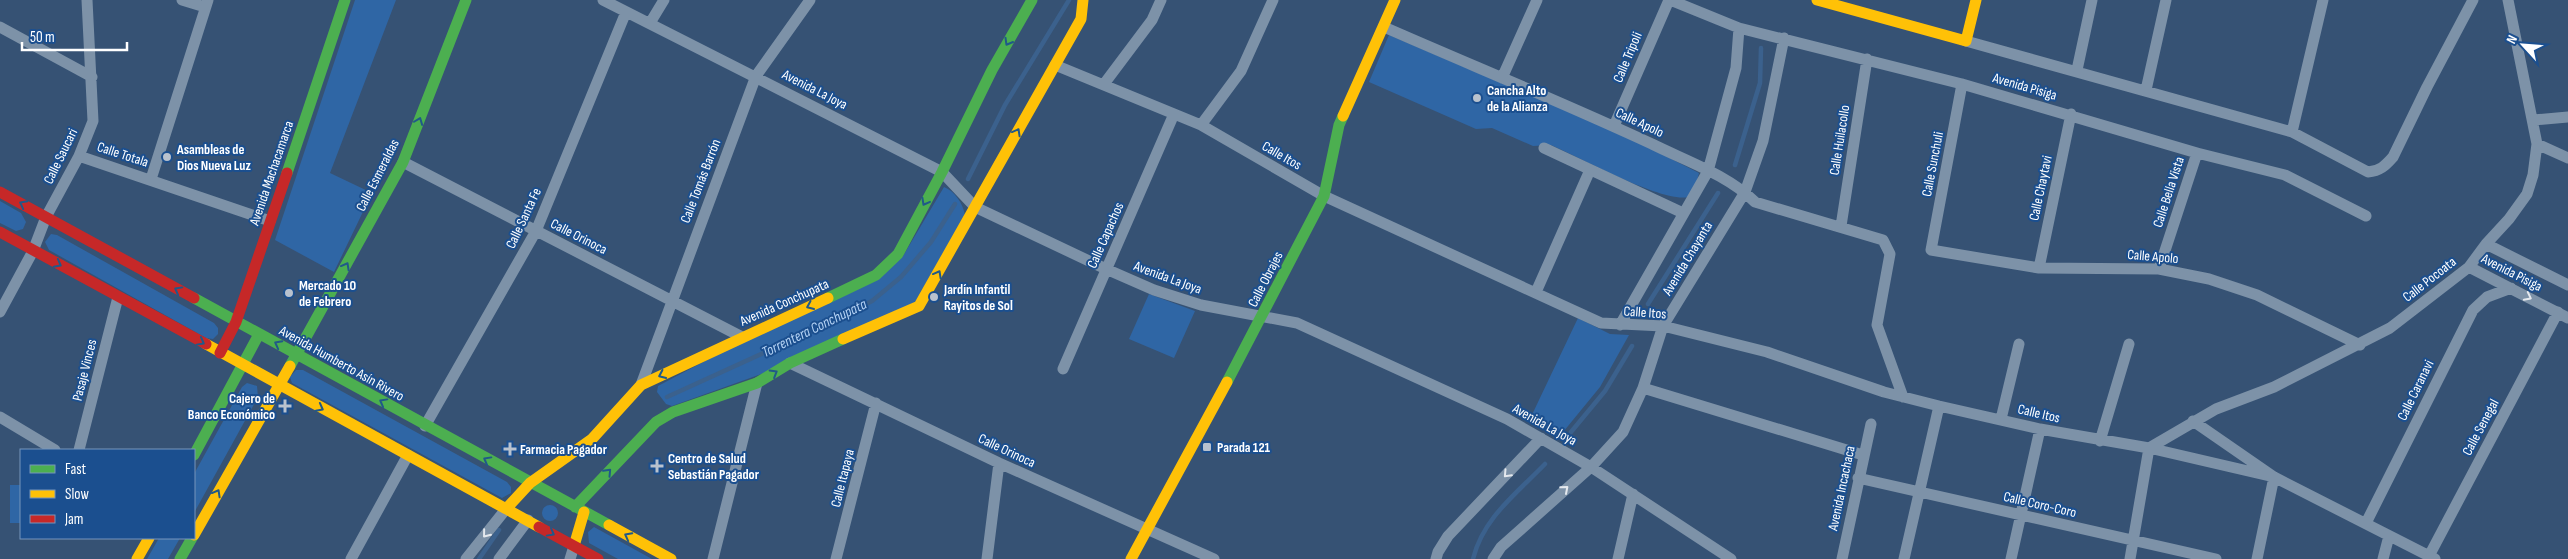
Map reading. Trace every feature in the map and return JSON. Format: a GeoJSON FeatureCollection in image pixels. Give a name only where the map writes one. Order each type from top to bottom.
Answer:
{"type":"FeatureCollection","features":[{"type":"Feature","properties":{"kind":"street","name":"Calle Saucari"},"geometry":{"type":"LineString","coordinates":[[0,312],[34,251],[46,217],[79,156],[94,121],[87,0]]}},
{"type":"Feature","properties":{"kind":"street"},"geometry":{"type":"LineString","coordinates":[[151,179],[207,4],[182,0]]}},
{"type":"Feature","properties":{"kind":"street","name":"Avenida Machacamarca"},"geometry":{"type":"LineString","coordinates":[[220,353],[236,322],[345,0]]}},
{"type":"Feature","properties":{"kind":"street","name":"Calle Esmeraldas"},"geometry":{"type":"LineString","coordinates":[[297,355],[403,162],[466,0]]}},
{"type":"Feature","properties":{"kind":"street","name":"Avenida La Joya"},"geometry":{"type":"LineString","coordinates":[[603,0],[942,172],[974,207],[1106,269],[1154,290],[1201,306],[1297,323],[1507,419],[1633,494],[1731,559]]}},
{"type":"Feature","properties":{"kind":"street"},"geometry":{"type":"LineString","coordinates":[[650,23],[664,0]]}},
{"type":"Feature","properties":{"kind":"street","name":"Calle Tomás Barrón"},"geometry":{"type":"LineString","coordinates":[[641,385],[756,76],[810,0]]}},
{"type":"Feature","properties":{"kind":"street","name":"Avenida Conchupata"},"geometry":{"type":"LineString","coordinates":[[466,559],[506,509],[530,483],[592,439],[641,385],[876,275],[898,254],[942,172],[992,70],[1032,0]]}},
{"type":"Feature","properties":{"kind":"street"},"geometry":{"type":"LineString","coordinates":[[570,559],[574,546],[579,510],[656,422],[673,412],[757,383],[790,363],[919,306],[1081,19],[1082,0]]}},
{"type":"Feature","properties":{"kind":"street"},"geometry":{"type":"LineString","coordinates":[[1104,84],[1152,20],[1161,0]]}},
{"type":"Feature","properties":{"kind":"street"},"geometry":{"type":"LineString","coordinates":[[1201,125],[1241,71],[1274,0]]}},
{"type":"Feature","properties":{"kind":"street","name":"Calle Obrajes"},"geometry":{"type":"LineString","coordinates":[[1131,559],[1262,318],[1324,196],[1339,125],[1395,0]]}},
{"type":"Feature","properties":{"kind":"street"},"geometry":{"type":"LineString","coordinates":[[1502,78],[1537,0]]}},
{"type":"Feature","properties":{"kind":"street","name":"Avenida Pisiga"},"geometry":{"type":"LineString","coordinates":[[1669,0],[1739,28],[1962,84],[2071,114],[2196,153],[2285,175],[2366,216]]}},
{"type":"Feature","properties":{"kind":"street","name":"Calle Tripoli"},"geometry":{"type":"LineString","coordinates":[[1614,126],[1669,0]]}},
{"type":"Feature","properties":{"kind":"street","name":"Avenida Pisiga"},"geometry":{"type":"LineString","coordinates":[[1818,0],[1845,4],[1966,41],[2077,70],[2292,132],[2368,172],[2377,171],[2385,166],[2393,157],[2473,0]]}},
{"type":"Feature","properties":{"kind":"street"},"geometry":{"type":"LineString","coordinates":[[1966,41],[1976,0]]}},
{"type":"Feature","properties":{"kind":"street"},"geometry":{"type":"LineString","coordinates":[[2077,70],[2092,0]]}},
{"type":"Feature","properties":{"kind":"street"},"geometry":{"type":"LineString","coordinates":[[2146,90],[2166,0]]}},
{"type":"Feature","properties":{"kind":"street"},"geometry":{"type":"LineString","coordinates":[[2292,132],[2323,0]]}},
{"type":"Feature","properties":{"kind":"street","name":"Calle Pocoata"},"geometry":{"type":"LineString","coordinates":[[2149,448],[2216,408],[2274,387],[2360,345],[2390,328],[2469,267],[2486,244],[2510,219],[2526,194],[2533,175],[2537,144],[2508,0]]}},
{"type":"Feature","properties":{"kind":"street","name":"Calle Santa Fe"},"geometry":{"type":"LineString","coordinates":[[425,426],[536,231],[626,12]]}},
{"type":"Feature","properties":{"kind":"street"},"geometry":{"type":"LineString","coordinates":[[0,27],[92,77]]}},
{"type":"Feature","properties":{"kind":"street","name":"Calle Apolo"},"geometry":{"type":"LineString","coordinates":[[1384,27],[1614,126],[1708,171],[1745,192],[1754,202],[1841,226],[1883,240],[1890,254],[1877,325],[1903,397]]}},
{"type":"Feature","properties":{"kind":"street","name":"Avenida Chayanta"},"geometry":{"type":"LineString","coordinates":[[1620,325],[1708,171],[1736,68],[1739,28]]}},
{"type":"Feature","properties":{"kind":"street","name":"Avenida Chayanta"},"geometry":{"type":"LineString","coordinates":[[1493,559],[1501,547],[1591,468],[1623,432],[1643,388],[1663,326],[1745,192],[1763,141],[1784,38]]}},
{"type":"Feature","properties":{"kind":"street","name":"Calle Huilacollo"},"geometry":{"type":"LineString","coordinates":[[1841,226],[1867,59]]}},
{"type":"Feature","properties":{"kind":"street","name":"Calle Itos"},"geometry":{"type":"LineString","coordinates":[[1054,64],[1201,125],[1324,196],[1601,323],[1663,326],[1767,352],[1903,397],[1939,406],[2040,429],[2100,441],[2149,448],[2274,477]]}},
{"type":"Feature","properties":{"kind":"street","name":"Calle Sunchuli"},"geometry":{"type":"LineString","coordinates":[[1931,250],[1962,84]]}},
{"type":"Feature","properties":{"kind":"street","name":"Calle Capachos"},"geometry":{"type":"LineString","coordinates":[[1063,368],[1174,114]]}},
{"type":"Feature","properties":{"kind":"street","name":"Calle Chaytavi"},"geometry":{"type":"LineString","coordinates":[[2039,268],[2071,114]]}},
{"type":"Feature","properties":{"kind":"street"},"geometry":{"type":"LineString","coordinates":[[2533,120],[2568,117]]}},
{"type":"Feature","properties":{"kind":"street"},"geometry":{"type":"LineString","coordinates":[[2537,144],[2568,158]]}},
{"type":"Feature","properties":{"kind":"street"},"geometry":{"type":"LineString","coordinates":[[1544,148],[1683,213]]}},
{"type":"Feature","properties":{"kind":"street","name":"Calle Bella Vista"},"geometry":{"type":"LineString","coordinates":[[2159,269],[2196,153]]}},
{"type":"Feature","properties":{"kind":"street","name":"Calle Totala"},"geometry":{"type":"LineString","coordinates":[[79,156],[270,221]]}},
{"type":"Feature","properties":{"kind":"street","name":"Calle Orinoca"},"geometry":{"type":"LineString","coordinates":[[403,162],[672,299],[742,337]]}},
{"type":"Feature","properties":{"kind":"street"},"geometry":{"type":"LineString","coordinates":[[1536,292],[1590,170]]}},
{"type":"Feature","properties":{"kind":"street","name":"Avenida Humberto Asín Rivero"},"geometry":{"type":"LineString","coordinates":[[0,192],[671,559]]}},
{"type":"Feature","properties":{"kind":"street"},"geometry":{"type":"LineString","coordinates":[[0,232],[598,559]]}},
{"type":"Feature","properties":{"kind":"street","name":"Avenida Pisiga"},"geometry":{"type":"LineString","coordinates":[[2486,244],[2568,285]]}},
{"type":"Feature","properties":{"kind":"street","name":"Calle Apolo"},"geometry":{"type":"LineString","coordinates":[[1931,250],[2039,268],[2159,269],[2209,279],[2257,295],[2360,345]]}},
{"type":"Feature","properties":{"kind":"street","name":"Avenida Pisiga"},"geometry":{"type":"LineString","coordinates":[[2469,267],[2563,315]]}},
{"type":"Feature","properties":{"kind":"street","name":"Calle Caranavi"},"geometry":{"type":"LineString","coordinates":[[2366,523],[2473,310],[2487,297],[2511,288]]}},
{"type":"Feature","properties":{"kind":"street","name":"Pasaje Vinces"},"geometry":{"type":"LineString","coordinates":[[79,449],[118,297]]}},
{"type":"Feature","properties":{"kind":"street","name":"Calle Senegal"},"geometry":{"type":"LineString","coordinates":[[2432,557],[2563,315]]}},
{"type":"Feature","properties":{"kind":"street"},"geometry":{"type":"LineString","coordinates":[[195,453],[259,334]]}},
{"type":"Feature","properties":{"kind":"street"},"geometry":{"type":"LineString","coordinates":[[2001,419],[2019,344]]}},
{"type":"Feature","properties":{"kind":"street"},"geometry":{"type":"LineString","coordinates":[[2100,441],[2129,344]]}},
{"type":"Feature","properties":{"kind":"street"},"geometry":{"type":"LineString","coordinates":[[195,532],[277,385],[297,355]]}},
{"type":"Feature","properties":{"kind":"street","name":"Calle Orinoca"},"geometry":{"type":"LineString","coordinates":[[790,363],[999,463],[1214,559]]}},
{"type":"Feature","properties":{"kind":"street"},"geometry":{"type":"LineString","coordinates":[[713,559],[757,383]]}},
{"type":"Feature","properties":{"kind":"street"},"geometry":{"type":"LineString","coordinates":[[1643,388],[1863,454]]}},
{"type":"Feature","properties":{"kind":"street","name":"Calle Itapaya"},"geometry":{"type":"LineString","coordinates":[[836,559],[876,404]]}},
{"type":"Feature","properties":{"kind":"street"},"geometry":{"type":"LineString","coordinates":[[1904,559],[1939,406]]}},
{"type":"Feature","properties":{"kind":"street"},"geometry":{"type":"LineString","coordinates":[[0,417],[53,449]]}},
{"type":"Feature","properties":{"kind":"street","name":"Calle Itos"},"geometry":{"type":"LineString","coordinates":[[2193,421],[2274,477],[2432,557]]}},
{"type":"Feature","properties":{"kind":"street","name":"Avenida Incachaca"},"geometry":{"type":"LineString","coordinates":[[1842,559],[1863,454],[1871,424]]}},
{"type":"Feature","properties":{"kind":"street"},"geometry":{"type":"LineString","coordinates":[[2011,559],[2040,429]]}},
{"type":"Feature","properties":{"kind":"street"},"geometry":{"type":"LineString","coordinates":[[1436,559],[1448,536],[1541,438]]}},
{"type":"Feature","properties":{"kind":"street"},"geometry":{"type":"LineString","coordinates":[[2130,559],[2149,448]]}},
{"type":"Feature","properties":{"kind":"street"},"geometry":{"type":"LineString","coordinates":[[351,559],[408,455]]}},
{"type":"Feature","properties":{"kind":"street"},"geometry":{"type":"LineString","coordinates":[[987,559],[999,463]]}},
{"type":"Feature","properties":{"kind":"street"},"geometry":{"type":"LineString","coordinates":[[2256,559],[2274,477]]}},
{"type":"Feature","properties":{"kind":"street","name":"Calle Coro-Coro"},"geometry":{"type":"LineString","coordinates":[[1858,478],[2216,559]]}},
{"type":"Feature","properties":{"kind":"street"},"geometry":{"type":"LineString","coordinates":[[1618,559],[1633,494]]}},
{"type":"Feature","properties":{"kind":"street"},"geometry":{"type":"LineString","coordinates":[[499,559],[528,520]]}},
{"type":"Feature","properties":{"kind":"street"},"geometry":{"type":"LineString","coordinates":[[2383,559],[2389,536]]}},
{"type":"Feature","properties":{"kind":"street"},"geometry":{"type":"LineString","coordinates":[[137,559],[148,539]]}},
{"type":"Feature","properties":{"kind":"street"},"geometry":{"type":"LineString","coordinates":[[180,559],[191,539]]}},
{"type":"Feature","properties":{"kind":"shaded area"},"geometry":{"type":"Polygon","coordinates":[[[355,0],[396,0],[330,173],[372,193],[334,272],[275,240],[355,0]]]}},
{"type":"Feature","properties":{"kind":"shaded area"},"geometry":{"type":"Polygon","coordinates":[[[1389,35],[1622,134],[1699,173],[1696,185],[1688,197],[1676,197],[1660,193],[1620,178],[1551,145],[1533,146],[1492,128],[1476,129],[1369,82],[1389,35]]]}},
{"type":"Feature","properties":{"kind":"shaded area"},"geometry":{"type":"Polygon","coordinates":[[[944,187],[958,198],[965,215],[915,302],[764,373],[672,406],[666,404],[657,392],[658,386],[903,256],[944,187]]]}},
{"type":"Feature","properties":{"kind":"shaded area"},"geometry":{"type":"Polygon","coordinates":[[[0,201],[21,213],[26,222],[23,229],[16,231],[0,223],[0,201]]]}},
{"type":"Feature","properties":{"kind":"shaded area"},"geometry":{"type":"Polygon","coordinates":[[[51,234],[57,235],[214,323],[218,328],[218,334],[213,339],[206,338],[49,250],[45,242],[51,234]]]}},
{"type":"Feature","properties":{"kind":"shaded area"},"geometry":{"type":"Polygon","coordinates":[[[1149,294],[1195,311],[1174,358],[1129,339],[1149,294]]]}},
{"type":"Feature","properties":{"kind":"shaded area"},"geometry":{"type":"Polygon","coordinates":[[[1578,318],[1610,334],[1629,335],[1600,387],[1559,437],[1529,421],[1578,318]]]}},
{"type":"Feature","properties":{"kind":"shaded area"},"geometry":{"type":"Polygon","coordinates":[[[296,370],[303,370],[507,482],[511,487],[511,493],[502,498],[292,383],[290,377],[296,370]]]}},
{"type":"Feature","properties":{"kind":"shaded area"},"geometry":{"type":"Polygon","coordinates":[[[247,383],[257,386],[258,397],[195,511],[195,472],[242,387],[247,383]]]}},
{"type":"Feature","properties":{"kind":"shaded area"},"geometry":{"type":"Polygon","coordinates":[[[10,485],[20,485],[20,523],[10,523],[10,485]]]}},
{"type":"Feature","properties":{"kind":"shaded area"},"geometry":{"type":"Polygon","coordinates":[[[550,505],[556,507],[558,513],[556,519],[550,521],[544,519],[542,513],[544,507],[550,505]]]}},
{"type":"Feature","properties":{"kind":"shaded area"},"geometry":{"type":"Polygon","coordinates":[[[594,527],[652,559],[618,559],[589,543],[588,532],[594,527]]]}},
{"type":"Feature","properties":{"kind":"shaded area"},"geometry":{"type":"Polygon","coordinates":[[[158,539],[179,539],[168,559],[147,559],[158,539]]]}},
{"type":"Feature","properties":{"kind":"waterway","name":"Torrentera Conchupata"},"geometry":{"type":"LineString","coordinates":[[968,179],[1005,105],[1069,0]]}},
{"type":"Feature","properties":{"kind":"waterway"},"geometry":{"type":"LineString","coordinates":[[1735,165],[1760,83],[1761,48]]}},
{"type":"Feature","properties":{"kind":"waterway"},"geometry":{"type":"LineString","coordinates":[[1648,304],[1718,193]]}},
{"type":"Feature","properties":{"kind":"waterway","name":"Torrentera Conchupata"},"geometry":{"type":"LineString","coordinates":[[667,397],[829,323],[872,301],[901,277],[931,242],[955,204]]}},
{"type":"Feature","properties":{"kind":"waterway"},"geometry":{"type":"LineString","coordinates":[[1571,432],[1605,391],[1632,346]]}},
{"type":"Feature","properties":{"kind":"waterway"},"geometry":{"type":"LineString","coordinates":[[1473,559],[1485,531],[1502,507],[1545,464]]}},
{"type":"Feature","properties":{"kind":"waterway","name":"Torrentera Conchupata"},"geometry":{"type":"LineString","coordinates":[[479,559],[499,530]]}},
{"type":"Feature","properties":{"kind":"traffic: fast"},"geometry":{"type":"LineString","coordinates":[[287,173],[345,0]]}},
{"type":"Feature","properties":{"kind":"traffic: fast"},"geometry":{"type":"LineString","coordinates":[[290,366],[403,162],[466,0]]}},
{"type":"Feature","properties":{"kind":"traffic: fast"},"geometry":{"type":"LineString","coordinates":[[828,298],[876,275],[898,254],[942,172],[992,70],[1032,0]]}},
{"type":"Feature","properties":{"kind":"traffic: fast"},"geometry":{"type":"LineString","coordinates":[[1227,382],[1324,196],[1339,125],[1343,116]]}},
{"type":"Feature","properties":{"kind":"traffic: fast"},"geometry":{"type":"LineString","coordinates":[[194,298],[609,525]]}},
{"type":"Feature","properties":{"kind":"traffic: fast"},"geometry":{"type":"LineString","coordinates":[[195,453],[259,334]]}},
{"type":"Feature","properties":{"kind":"traffic: fast"},"geometry":{"type":"LineString","coordinates":[[575,507],[656,422],[673,412],[757,383],[790,363],[843,339]]}},
{"type":"Feature","properties":{"kind":"traffic: fast"},"geometry":{"type":"LineString","coordinates":[[180,559],[191,539]]}},
{"type":"Feature","properties":{"kind":"traffic: slow"},"geometry":{"type":"LineString","coordinates":[[843,339],[919,306],[1081,19],[1083,0]]}},
{"type":"Feature","properties":{"kind":"traffic: slow"},"geometry":{"type":"LineString","coordinates":[[1343,116],[1395,0]]}},
{"type":"Feature","properties":{"kind":"traffic: slow"},"geometry":{"type":"LineString","coordinates":[[1817,0],[1966,41],[1976,0]]}},
{"type":"Feature","properties":{"kind":"traffic: slow"},"geometry":{"type":"LineString","coordinates":[[506,509],[530,483],[592,439],[641,385],[828,298]]}},
{"type":"Feature","properties":{"kind":"traffic: slow"},"geometry":{"type":"LineString","coordinates":[[206,344],[539,527]]}},
{"type":"Feature","properties":{"kind":"traffic: slow"},"geometry":{"type":"LineString","coordinates":[[195,533],[290,366]]}},
{"type":"Feature","properties":{"kind":"traffic: slow"},"geometry":{"type":"LineString","coordinates":[[1131,559],[1227,382]]}},
{"type":"Feature","properties":{"kind":"traffic: slow"},"geometry":{"type":"LineString","coordinates":[[574,546],[584,512]]}},
{"type":"Feature","properties":{"kind":"traffic: slow"},"geometry":{"type":"LineString","coordinates":[[609,525],[671,559]]}},
{"type":"Feature","properties":{"kind":"traffic: slow"},"geometry":{"type":"LineString","coordinates":[[137,559],[148,539]]}},
{"type":"Feature","properties":{"kind":"traffic: jam"},"geometry":{"type":"LineString","coordinates":[[220,353],[236,322],[287,173]]}},
{"type":"Feature","properties":{"kind":"traffic: jam"},"geometry":{"type":"LineString","coordinates":[[0,192],[194,298]]}},
{"type":"Feature","properties":{"kind":"traffic: jam"},"geometry":{"type":"LineString","coordinates":[[0,232],[206,344]]}},
{"type":"Feature","properties":{"kind":"traffic: jam"},"geometry":{"type":"LineString","coordinates":[[539,527],[598,559]]}},
{"type":"Feature","properties":{"kind":"place","name":"Cancha Alto de la Alianza"},"geometry":{"type":"Point","coordinates":[1477,98]}},
{"type":"Feature","properties":{"kind":"place","name":"Asambleas de Dios Nueva Luz"},"geometry":{"type":"Point","coordinates":[167,157]}},
{"type":"Feature","properties":{"kind":"place","name":"Mercado 10 de Febrero"},"geometry":{"type":"Point","coordinates":[289,293]}},
{"type":"Feature","properties":{"kind":"place","name":"Jardín Infantil Rayitos de Sol"},"geometry":{"type":"Point","coordinates":[934,297]}},
{"type":"Feature","properties":{"kind":"place","name":"Cajero de Banco Económico"},"geometry":{"type":"Point","coordinates":[285,406]}},
{"type":"Feature","properties":{"kind":"place","name":"Parada 121"},"geometry":{"type":"Point","coordinates":[1207,447]}},
{"type":"Feature","properties":{"kind":"place","name":"Farmacia Pagador"},"geometry":{"type":"Point","coordinates":[510,449]}},
{"type":"Feature","properties":{"kind":"place","name":"Centro de Salud Sebastián Pagador"},"geometry":{"type":"Point","coordinates":[657,466]}}]}
